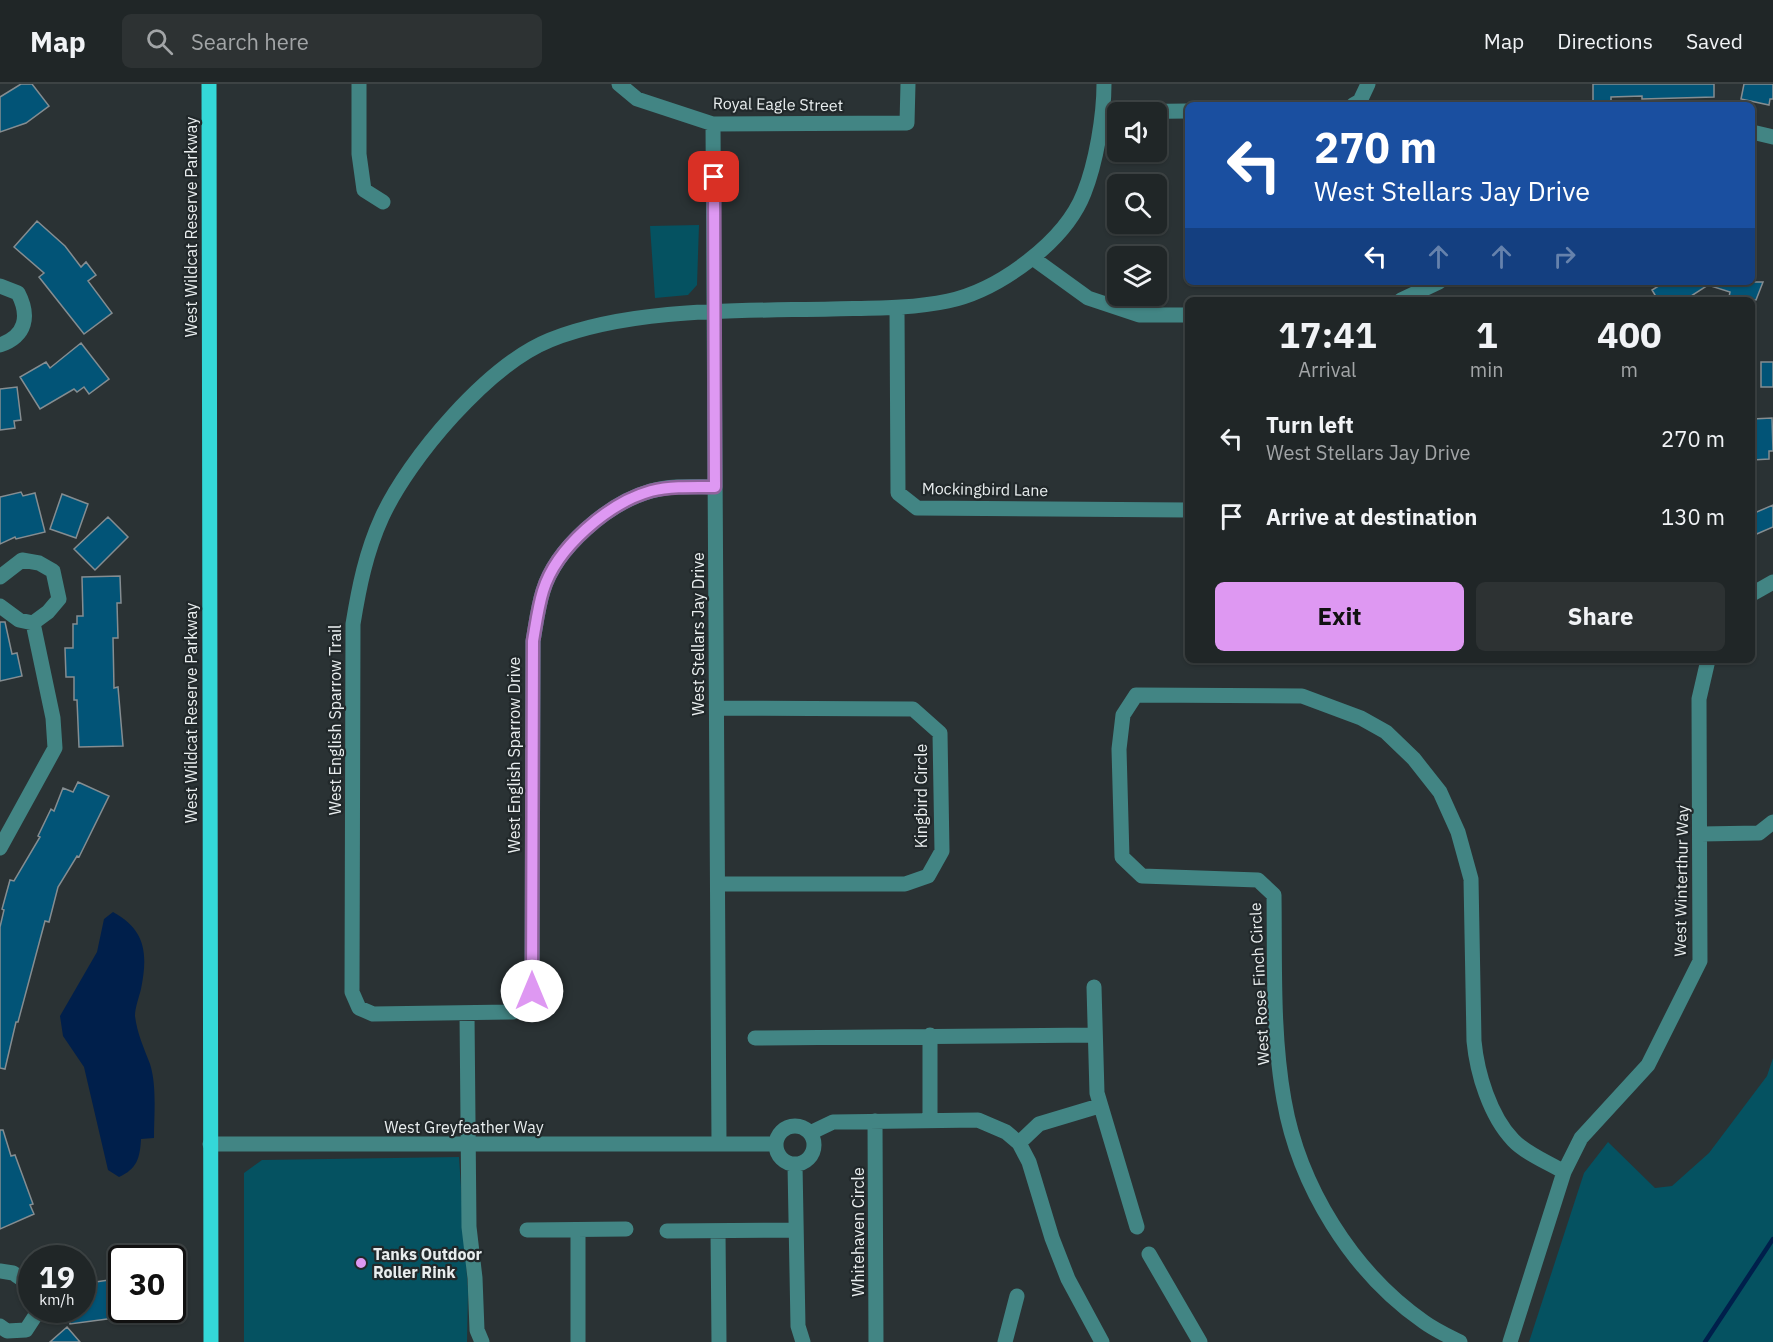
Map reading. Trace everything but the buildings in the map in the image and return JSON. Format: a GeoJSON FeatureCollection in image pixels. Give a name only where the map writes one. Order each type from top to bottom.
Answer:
{"type":"FeatureCollection","features":[{"type":"Feature","properties":{"kind":"main road","name":"West Wildcat Reserve Parkway"},"geometry":{"type":"LineString","coordinates":[[209,84],[211,1342]]}},
{"type":"Feature","properties":{"kind":"street"},"geometry":{"type":"LineString","coordinates":[[359,84],[359,154],[364,190],[383,202]]}},
{"type":"Feature","properties":{"kind":"street","name":"Royal Eagle Street"},"geometry":{"type":"LineString","coordinates":[[619,84],[637,99],[713,124],[906,123],[908,84]]}},
{"type":"Feature","properties":{"kind":"street","name":"West English Sparrow Trail"},"geometry":{"type":"LineString","coordinates":[[467,1014],[373,1014],[359,1008],[352,992],[353,624],[362,568],[382,517],[410,469],[458,410],[507,366],[549,341],[610,323],[714,311],[897,308],[948,301],[983,290],[1034,259],[1060,230],[1084,194],[1104,112],[1104,84]]}},
{"type":"Feature","properties":{"kind":"street"},"geometry":{"type":"LineString","coordinates":[[1358,102],[1368,84]]}},
{"type":"Feature","properties":{"kind":"street"},"geometry":{"type":"LineString","coordinates":[[1104,112],[1185,111]]}},
{"type":"Feature","properties":{"kind":"street","name":"West Stellars Jay Drive"},"geometry":{"type":"LineString","coordinates":[[713,124],[719,1144]]}},
{"type":"Feature","properties":{"kind":"street"},"geometry":{"type":"LineString","coordinates":[[1755,133],[1773,136]]}},
{"type":"Feature","properties":{"kind":"street"},"geometry":{"type":"LineString","coordinates":[[1034,259],[1088,298],[1139,315],[1185,315]]}},
{"type":"Feature","properties":{"kind":"street"},"geometry":{"type":"LineString","coordinates":[[1408,297],[1433,285]]}},
{"type":"Feature","properties":{"kind":"street"},"geometry":{"type":"LineString","coordinates":[[0,286],[18,293],[26,308],[24,323],[15,338],[0,345]]}},
{"type":"Feature","properties":{"kind":"street","name":"Mockingbird Lane"},"geometry":{"type":"LineString","coordinates":[[897,308],[898,493],[917,508],[1185,510]]}},
{"type":"Feature","properties":{"kind":"street","name":"West English Sparrow Drive"},"geometry":{"type":"LineString","coordinates":[[467,1014],[513,1012],[525,1005],[532,991],[533,641],[543,590],[563,551],[603,515],[650,491],[681,487],[715,487]]}},
{"type":"Feature","properties":{"kind":"street"},"geometry":{"type":"LineString","coordinates":[[0,577],[22,560],[39,563],[53,571],[58,599],[48,612],[33,623],[19,620],[0,606]]}},
{"type":"Feature","properties":{"kind":"street"},"geometry":{"type":"LineString","coordinates":[[1755,592],[1773,582]]}},
{"type":"Feature","properties":{"kind":"street"},"geometry":{"type":"LineString","coordinates":[[0,848],[55,748],[53,718],[33,623]]}},
{"type":"Feature","properties":{"kind":"street","name":"West Winterthur Way"},"geometry":{"type":"LineString","coordinates":[[1510,1342],[1564,1172],[1581,1138],[1648,1065],[1700,962],[1699,699],[1707,663]]}},
{"type":"Feature","properties":{"kind":"street","name":"West Rose Finch Circle"},"geometry":{"type":"LineString","coordinates":[[1460,1342],[1425,1323],[1380,1286],[1337,1230],[1306,1178],[1284,1101],[1275,985],[1274,895],[1258,880],[1142,876],[1122,857],[1119,749],[1123,715],[1136,695],[1302,696],[1361,718],[1386,732],[1414,759],[1440,792],[1458,832],[1471,879],[1474,1041],[1476,1061],[1485,1094],[1513,1140],[1564,1172]]}},
{"type":"Feature","properties":{"kind":"street","name":"Kingbird Circle"},"geometry":{"type":"LineString","coordinates":[[717,708],[913,709],[940,733],[942,851],[928,876],[905,884],[718,884]]}},
{"type":"Feature","properties":{"kind":"street"},"geometry":{"type":"LineString","coordinates":[[1701,834],[1759,833],[1773,822]]}},
{"type":"Feature","properties":{"kind":"street"},"geometry":{"type":"LineString","coordinates":[[1094,987],[1099,1106],[1137,1227]]}},
{"type":"Feature","properties":{"kind":"street"},"geometry":{"type":"LineString","coordinates":[[467,1014],[469,1227],[480,1336]]}},
{"type":"Feature","properties":{"kind":"street"},"geometry":{"type":"LineString","coordinates":[[930,1035],[930,1121]]}},
{"type":"Feature","properties":{"kind":"street"},"geometry":{"type":"LineString","coordinates":[[755,1038],[1095,1035]]}},
{"type":"Feature","properties":{"kind":"street"},"geometry":{"type":"LineString","coordinates":[[1019,1143],[1040,1124],[1099,1106]]}},
{"type":"Feature","properties":{"kind":"street"},"geometry":{"type":"LineString","coordinates":[[810,1133],[833,1122],[978,1120],[1006,1132],[1019,1143],[1029,1162],[1052,1238],[1068,1279],[1102,1342]]}},
{"type":"Feature","properties":{"kind":"street","name":"Whitehaven Circle"},"geometry":{"type":"LineString","coordinates":[[875,1121],[876,1342]]}},
{"type":"Feature","properties":{"kind":"street"},"geometry":{"type":"LineString","coordinates":[[787,1127],[803,1127],[810,1133],[814,1150],[809,1159],[795,1165],[782,1161],[776,1152],[775,1144],[778,1135],[787,1127]]}},
{"type":"Feature","properties":{"kind":"street","name":"West Greyfeather Way"},"geometry":{"type":"LineString","coordinates":[[210,1144],[719,1144]]}},
{"type":"Feature","properties":{"kind":"street"},"geometry":{"type":"LineString","coordinates":[[719,1144],[775,1144]]}},
{"type":"Feature","properties":{"kind":"street"},"geometry":{"type":"LineString","coordinates":[[795,1165],[798,1326],[803,1342]]}},
{"type":"Feature","properties":{"kind":"street"},"geometry":{"type":"LineString","coordinates":[[527,1230],[626,1229]]}},
{"type":"Feature","properties":{"kind":"street"},"geometry":{"type":"LineString","coordinates":[[578,1230],[578,1342]]}},
{"type":"Feature","properties":{"kind":"street"},"geometry":{"type":"LineString","coordinates":[[718,1230],[719,1342]]}},
{"type":"Feature","properties":{"kind":"street"},"geometry":{"type":"LineString","coordinates":[[667,1231],[796,1230]]}},
{"type":"Feature","properties":{"kind":"street"},"geometry":{"type":"LineString","coordinates":[[1149,1254],[1200,1342]]}},
{"type":"Feature","properties":{"kind":"street"},"geometry":{"type":"LineString","coordinates":[[0,1271],[13,1273],[18,1276]]}},
{"type":"Feature","properties":{"kind":"street"},"geometry":{"type":"LineString","coordinates":[[1005,1342],[1017,1296]]}},
{"type":"Feature","properties":{"kind":"street"},"geometry":{"type":"LineString","coordinates":[[0,1326],[6,1330],[26,1330],[32,1323]]}},
{"type":"Feature","properties":{"kind":"shaded area"},"geometry":{"type":"Polygon","coordinates":[[[699,225],[697,285],[688,295],[655,298],[650,226],[699,225]]]}},
{"type":"Feature","properties":{"kind":"shaded area"},"geometry":{"type":"Polygon","coordinates":[[[113,912],[132,927],[142,944],[143,976],[135,1016],[150,1064],[155,1101],[154,1138],[141,1139],[140,1152],[134,1166],[119,1177],[108,1170],[84,1067],[63,1036],[60,1016],[97,952],[104,919],[113,912]]]}},
{"type":"Feature","properties":{"kind":"shaded area"},"geometry":{"type":"Polygon","coordinates":[[[1773,1058],[1773,1342],[1529,1342],[1584,1173],[1608,1142],[1655,1188],[1672,1186],[1709,1153],[1767,1076],[1773,1058]]]}},
{"type":"Feature","properties":{"kind":"shaded area"},"geometry":{"type":"Polygon","coordinates":[[[459,1157],[468,1292],[467,1342],[244,1342],[244,1173],[262,1160],[459,1157]]]}},
{"type":"Feature","properties":{"kind":"waterway"},"geometry":{"type":"LineString","coordinates":[[1705,1342],[1773,1239]]}},
{"type":"Feature","properties":{"kind":"place","name":"Tanks Outdoor Roller Rink"},"geometry":{"type":"Point","coordinates":[361,1263]}},
{"type":"Feature","properties":{"kind":"route"},"geometry":{"type":"LineString","coordinates":[[532,991],[533,641],[543,590],[563,551],[603,515],[650,491],[681,487],[715,487],[714,177]]}}]}
